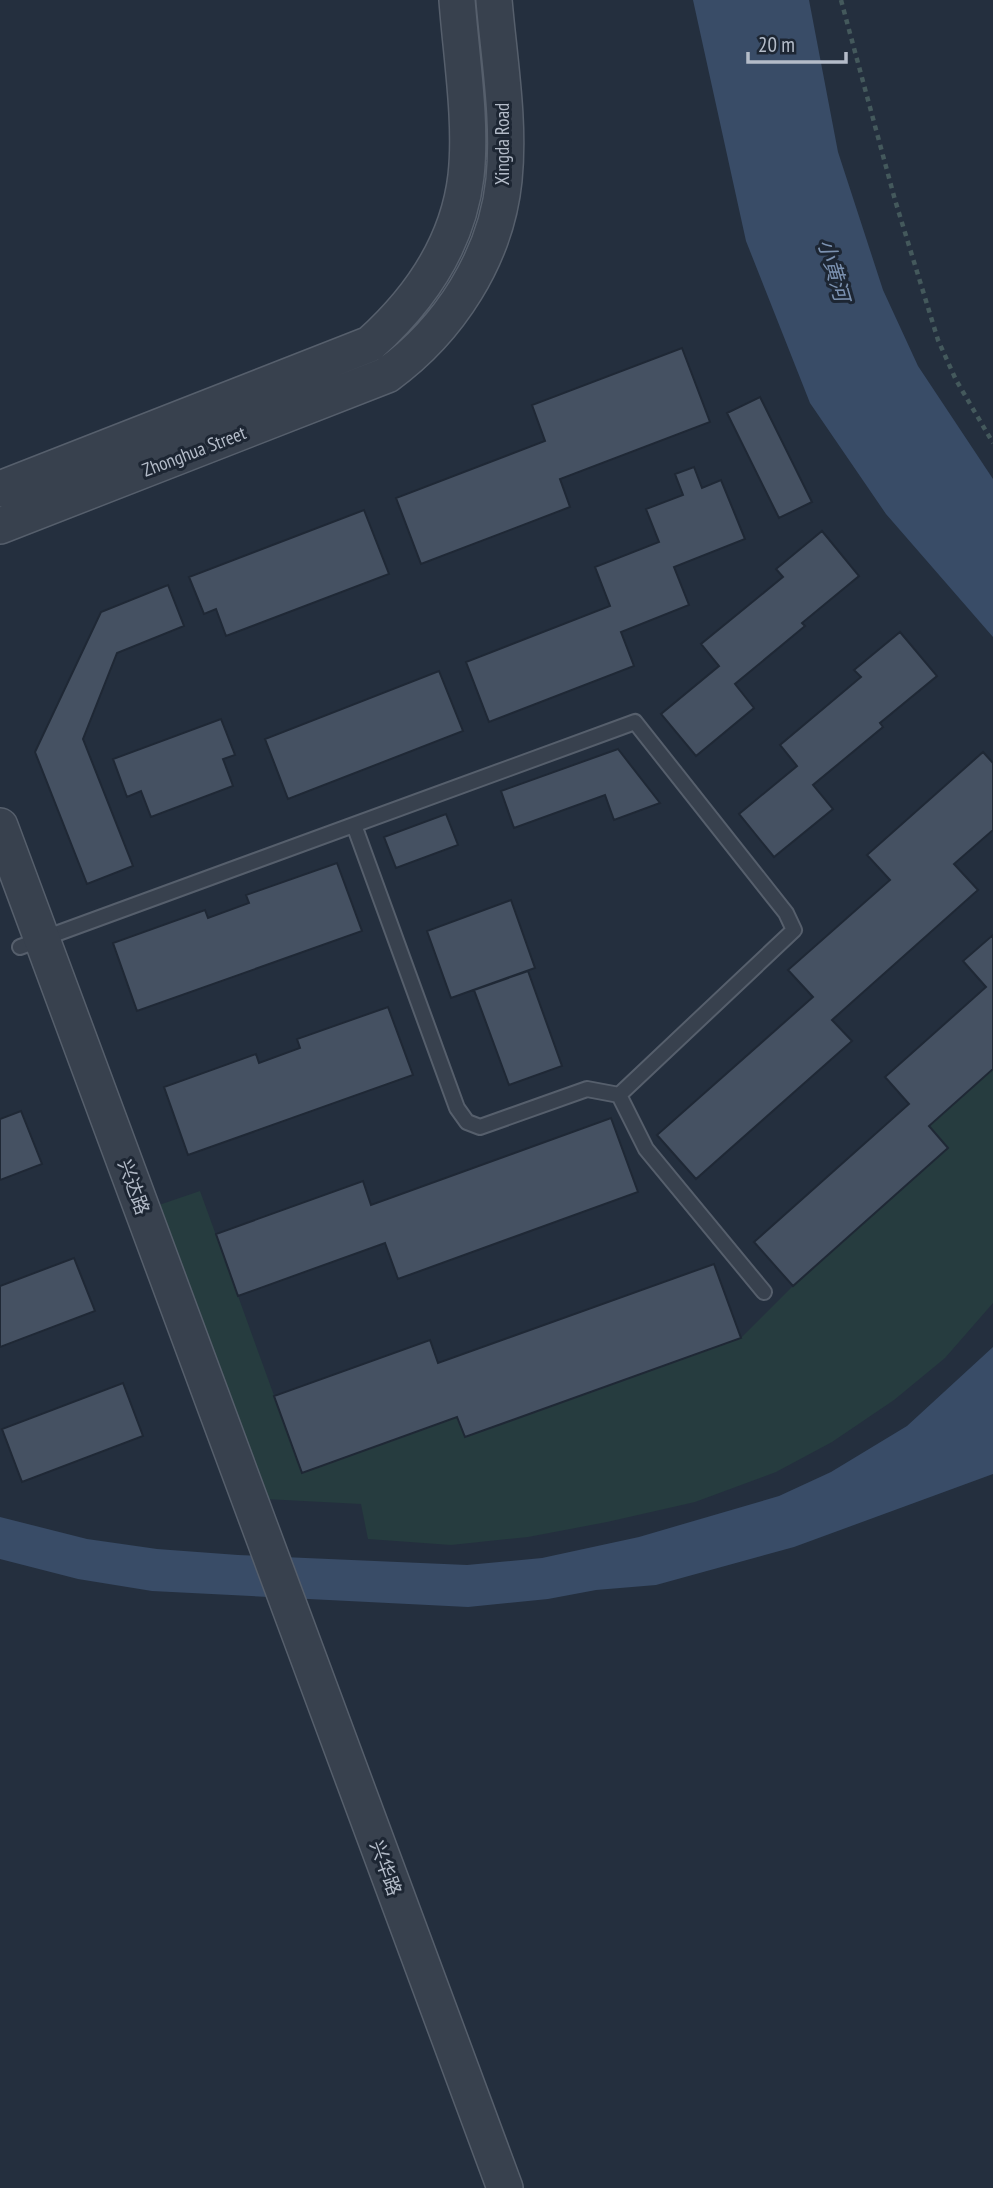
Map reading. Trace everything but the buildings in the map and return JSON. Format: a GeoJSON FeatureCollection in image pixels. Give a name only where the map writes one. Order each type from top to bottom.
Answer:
{"type":"FeatureCollection","features":[{"type":"Feature","properties":{"kind":"street","name":"Xingda Road"},"geometry":{"type":"LineString","coordinates":[[370,344],[406,309],[422,288],[441,256],[460,207],[466,176],[468,136],[457,0]]}},
{"type":"Feature","properties":{"kind":"street","name":"Xingda Road"},"geometry":{"type":"LineString","coordinates":[[387,375],[412,357],[454,309],[480,261],[497,216],[504,181],[505,135],[494,0]]}},
{"type":"Feature","properties":{"kind":"street","name":"Zhonghua Street"},"geometry":{"type":"LineString","coordinates":[[0,489],[370,344]]}},
{"type":"Feature","properties":{"kind":"street","name":"Zhonghua Street"},"geometry":{"type":"LineString","coordinates":[[0,526],[387,375]]}},
{"type":"Feature","properties":{"kind":"street","name":"兴达路"},"geometry":{"type":"LineString","coordinates":[[0,826],[31,943],[267,1548]]}},
{"type":"Feature","properties":{"kind":"street","name":"兴华路"},"geometry":{"type":"LineString","coordinates":[[267,1548],[505,2188]]}},
{"type":"Feature","properties":{"kind":"lane"},"geometry":{"type":"LineString","coordinates":[[31,943],[635,722],[786,914],[794,930],[620,1095]]}},
{"type":"Feature","properties":{"kind":"lane"},"geometry":{"type":"LineString","coordinates":[[354,825],[457,1108],[467,1122],[480,1127],[587,1088],[620,1095]]}},
{"type":"Feature","properties":{"kind":"lane"},"geometry":{"type":"LineString","coordinates":[[620,1095],[646,1149],[764,1292]]}},
{"type":"Feature","properties":{"kind":"path"},"geometry":{"type":"LineString","coordinates":[[841,0],[895,201],[937,340],[956,380],[993,443]]}},
{"type":"Feature","properties":{"kind":"green space"},"geometry":{"type":"Polygon","coordinates":[[[993,1069],[993,1303],[945,1358],[894,1400],[832,1442],[776,1472],[695,1502],[528,1537],[451,1545],[368,1539],[361,1504],[265,1499],[159,1205],[200,1191],[302,1473],[457,1417],[465,1437],[741,1338],[793,1286],[948,1149],[929,1126],[993,1069]]]}},
{"type":"Feature","properties":{"kind":"water","name":"小黄河"},"geometry":{"type":"Polygon","coordinates":[[[693,0],[809,0],[838,152],[883,290],[918,366],[993,479],[993,637],[886,514],[810,403],[746,241],[693,0]]]}},
{"type":"Feature","properties":{"kind":"water"},"geometry":{"type":"Polygon","coordinates":[[[993,1347],[993,1474],[794,1547],[656,1585],[468,1607],[152,1591],[78,1579],[0,1559],[0,1517],[87,1539],[157,1549],[467,1565],[542,1558],[639,1537],[779,1496],[831,1472],[907,1426],[993,1347]]]}}]}
